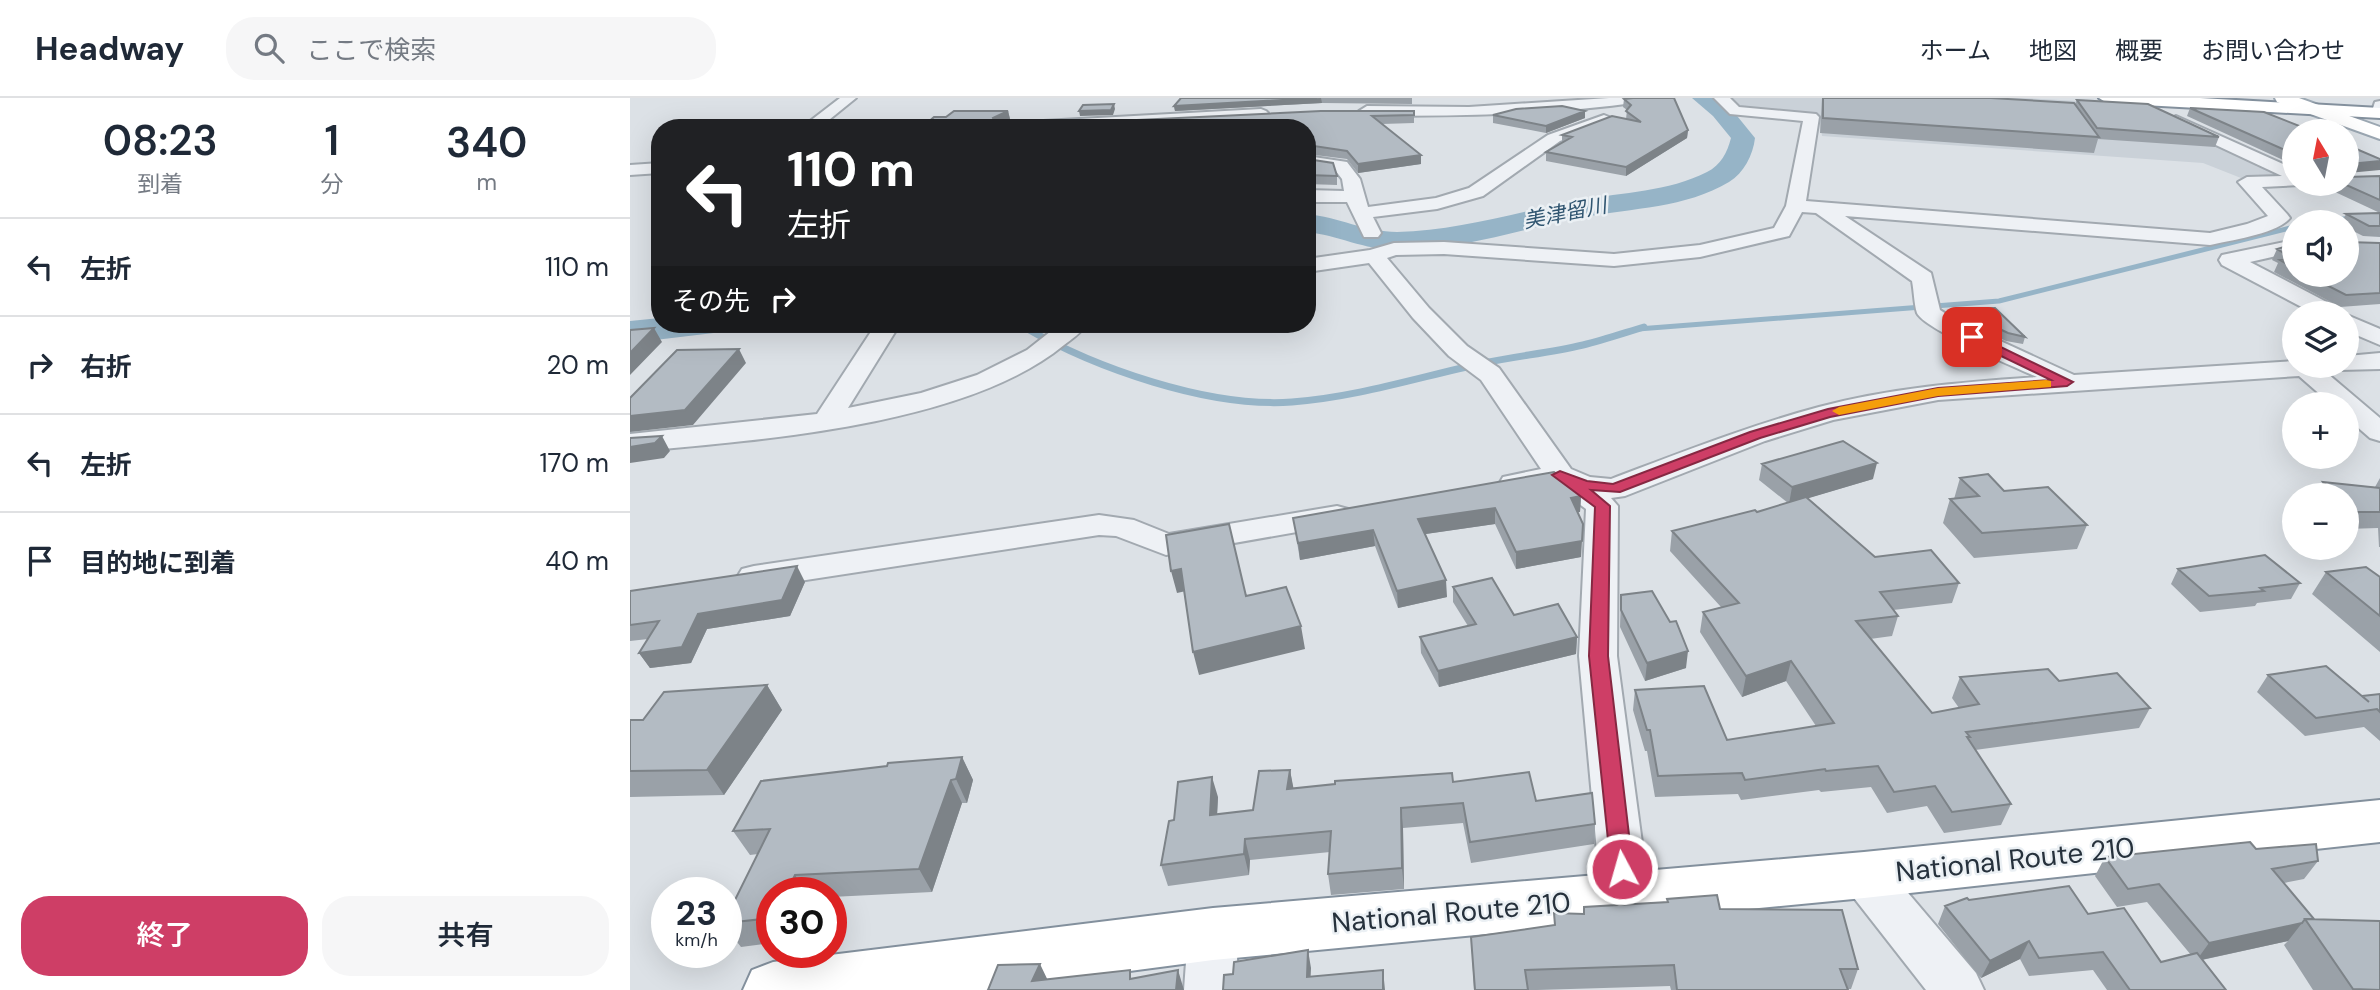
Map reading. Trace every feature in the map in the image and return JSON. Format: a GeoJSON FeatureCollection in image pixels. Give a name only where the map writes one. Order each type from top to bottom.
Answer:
{"type":"FeatureCollection","features":[{"type":"Feature","properties":{"kind":"main road"},"geometry":{"type":"LineString","coordinates":[[2107,98],[2313,109],[2380,109]]}},
{"type":"Feature","properties":{"kind":"main road"},"geometry":{"type":"LineString","coordinates":[[2283,98],[2380,133]]}},
{"type":"Feature","properties":{"kind":"main road","name":"National Route 210"},"geometry":{"type":"LineString","coordinates":[[773,990],[1213,934],[1864,875],[2380,821]]}},
{"type":"Feature","properties":{"kind":"street"},"geometry":{"type":"LineString","coordinates":[[821,119],[849,98]]}},
{"type":"Feature","properties":{"kind":"street"},"geometry":{"type":"LineString","coordinates":[[1238,119],[1239,98]]}},
{"type":"Feature","properties":{"kind":"street"},"geometry":{"type":"LineString","coordinates":[[1458,98],[1469,112]]}},
{"type":"Feature","properties":{"kind":"street"},"geometry":{"type":"LineString","coordinates":[[1316,201],[1367,228],[1394,249],[1444,248],[1614,260],[1700,251],[1782,232],[1796,206],[1811,117],[1735,111],[1721,98]]}},
{"type":"Feature","properties":{"kind":"street"},"geometry":{"type":"LineString","coordinates":[[1349,111],[1469,112],[1590,105],[1636,99]]}},
{"type":"Feature","properties":{"kind":"street"},"geometry":{"type":"LineString","coordinates":[[1316,260],[1367,228],[1437,202],[1476,192],[1554,138],[1616,115],[1636,99]]}},
{"type":"Feature","properties":{"kind":"street"},"geometry":{"type":"LineString","coordinates":[[2133,100],[2282,169]]}},
{"type":"Feature","properties":{"kind":"street"},"geometry":{"type":"LineString","coordinates":[[1249,119],[1271,113]]}},
{"type":"Feature","properties":{"kind":"street"},"geometry":{"type":"LineString","coordinates":[[1316,162],[1342,166],[1351,179],[1367,228],[1421,313],[1458,351],[1490,374],[1530,428],[1560,475],[1602,506],[1598,656],[1625,895]]}},
{"type":"Feature","properties":{"kind":"street"},"geometry":{"type":"LineString","coordinates":[[630,170],[651,169]]}},
{"type":"Feature","properties":{"kind":"street"},"geometry":{"type":"LineString","coordinates":[[1796,206],[2210,239],[2253,229],[2280,218],[2247,182],[2282,181]]}},
{"type":"Feature","properties":{"kind":"street"},"geometry":{"type":"LineString","coordinates":[[1822,209],[1923,278],[1929,313],[1948,326],[2067,382]]}},
{"type":"Feature","properties":{"kind":"street"},"geometry":{"type":"LineString","coordinates":[[2282,249],[2230,260],[2307,301]]}},
{"type":"Feature","properties":{"kind":"street"},"geometry":{"type":"LineString","coordinates":[[2359,328],[2380,338]]}},
{"type":"Feature","properties":{"kind":"street"},"geometry":{"type":"LineString","coordinates":[[827,420],[882,333]]}},
{"type":"Feature","properties":{"kind":"street"},"geometry":{"type":"LineString","coordinates":[[630,443],[827,420],[922,402],[994,377],[1062,337]]}},
{"type":"Feature","properties":{"kind":"street"},"geometry":{"type":"LineString","coordinates":[[2359,363],[2380,361]]}},
{"type":"Feature","properties":{"kind":"street"},"geometry":{"type":"LineString","coordinates":[[1479,490],[1560,475],[1584,485],[1615,489],[1755,435],[1828,413],[1938,392],[2282,369]]}},
{"type":"Feature","properties":{"kind":"street"},"geometry":{"type":"LineString","coordinates":[[2328,378],[2380,432]]}},
{"type":"Feature","properties":{"kind":"street"},"geometry":{"type":"LineString","coordinates":[[724,581],[1099,525],[1122,527],[1167,545],[1362,511]]}},
{"type":"Feature","properties":{"kind":"street"},"geometry":{"type":"LineString","coordinates":[[1864,875],[1958,990]]}},
{"type":"Feature","properties":{"kind":"street"},"geometry":{"type":"LineString","coordinates":[[1210,990],[1213,934]]}},
{"type":"Feature","properties":{"kind":"shaded area"},"geometry":{"type":"Polygon","coordinates":[[[1732,98],[2025,98],[2135,104],[2282,173],[2282,179],[2246,180],[2203,163],[1822,136],[1819,115],[1743,110],[1732,98]]]}},
{"type":"Feature","properties":{"kind":"building"},"geometry":{"type":"Polygon","coordinates":[[[1181,98],[1317,98],[1174,106],[1181,98]]]}},
{"type":"Feature","properties":{"kind":"building"},"geometry":{"type":"Polygon","coordinates":[[[1674,98],[1688,130],[1626,167],[1546,152],[1572,137],[1562,135],[1612,116],[1641,122],[1626,111],[1631,105],[1624,99],[1674,98]]]}},
{"type":"Feature","properties":{"kind":"building"},"geometry":{"type":"Polygon","coordinates":[[[1823,98],[1991,98],[2074,103],[2099,137],[1823,118],[1823,98]]]}},
{"type":"Feature","properties":{"kind":"building"},"geometry":{"type":"Polygon","coordinates":[[[2077,100],[2148,104],[2219,137],[2097,128],[2077,100]]]}},
{"type":"Feature","properties":{"kind":"building"},"geometry":{"type":"Polygon","coordinates":[[[1114,104],[1111,110],[1079,111],[1083,105],[1114,104]]]}},
{"type":"Feature","properties":{"kind":"building"},"geometry":{"type":"Polygon","coordinates":[[[1562,106],[1585,111],[1546,126],[1493,115],[1516,109],[1562,106]]]}},
{"type":"Feature","properties":{"kind":"building"},"geometry":{"type":"Polygon","coordinates":[[[2190,108],[2264,112],[2282,119],[2282,149],[2190,108]]]}},
{"type":"Feature","properties":{"kind":"building"},"geometry":{"type":"Polygon","coordinates":[[[954,111],[1008,111],[994,119],[932,119],[946,117],[954,111]]]}},
{"type":"Feature","properties":{"kind":"building"},"geometry":{"type":"Polygon","coordinates":[[[1321,111],[1414,111],[1414,115],[1372,116],[1421,155],[1358,164],[1347,151],[1316,146],[1316,119],[1157,119],[1321,111]]]}},
{"type":"Feature","properties":{"kind":"building"},"geometry":{"type":"Polygon","coordinates":[[[2359,150],[2380,159],[2359,163],[2359,150]]]}},
{"type":"Feature","properties":{"kind":"building"},"geometry":{"type":"Polygon","coordinates":[[[1316,160],[1333,163],[1337,176],[1316,175],[1316,160]]]}},
{"type":"Feature","properties":{"kind":"building"},"geometry":{"type":"Polygon","coordinates":[[[2380,176],[2380,200],[2359,191],[2359,177],[2380,176]]]}},
{"type":"Feature","properties":{"kind":"building"},"geometry":{"type":"Polygon","coordinates":[[[2380,213],[2380,226],[2369,226],[2359,221],[2359,214],[2380,213]]]}},
{"type":"Feature","properties":{"kind":"building"},"geometry":{"type":"Polygon","coordinates":[[[2359,242],[2380,243],[2380,293],[2346,295],[2330,287],[2359,287],[2359,242]]]}},
{"type":"Feature","properties":{"kind":"building"},"geometry":{"type":"Polygon","coordinates":[[[1995,308],[2025,337],[2008,333],[1957,309],[1995,308]]]}},
{"type":"Feature","properties":{"kind":"building"},"geometry":{"type":"Polygon","coordinates":[[[651,328],[630,353],[630,330],[651,328]]]}},
{"type":"Feature","properties":{"kind":"building"},"geometry":{"type":"Polygon","coordinates":[[[739,349],[685,410],[630,416],[630,398],[677,350],[739,349]]]}},
{"type":"Feature","properties":{"kind":"building"},"geometry":{"type":"Polygon","coordinates":[[[662,436],[655,443],[630,447],[630,438],[662,436]]]}},
{"type":"Feature","properties":{"kind":"building"},"geometry":{"type":"Polygon","coordinates":[[[1843,441],[1877,463],[1792,487],[1762,464],[1843,441]]]}},
{"type":"Feature","properties":{"kind":"building"},"geometry":{"type":"Polygon","coordinates":[[[1554,472],[1576,488],[1581,496],[1571,498],[1583,524],[1582,541],[1516,552],[1495,508],[1418,519],[1446,580],[1397,591],[1373,530],[1298,543],[1293,518],[1554,472]]]}},
{"type":"Feature","properties":{"kind":"building"},"geometry":{"type":"Polygon","coordinates":[[[1988,474],[2004,491],[2048,487],[2087,525],[1982,533],[1950,499],[1979,496],[1960,478],[1988,474]]]}},
{"type":"Feature","properties":{"kind":"building"},"geometry":{"type":"Polygon","coordinates":[[[2359,486],[2380,488],[2380,512],[2359,512],[2359,486]]]}},
{"type":"Feature","properties":{"kind":"building"},"geometry":{"type":"Polygon","coordinates":[[[1806,497],[1875,557],[1931,550],[1959,583],[1880,592],[1898,616],[1856,621],[1932,713],[1979,704],[1960,677],[2048,669],[2059,681],[2117,673],[2150,708],[1966,732],[2011,804],[1952,812],[1935,786],[1894,792],[1878,766],[1825,769],[1745,780],[1742,773],[1658,776],[1650,730],[1647,730],[1635,690],[1704,686],[1727,740],[1834,723],[1791,661],[1746,676],[1703,612],[1739,603],[1672,531],[1755,510],[1757,512],[1806,497]]]}},
{"type":"Feature","properties":{"kind":"building"},"geometry":{"type":"Polygon","coordinates":[[[1229,524],[1246,596],[1286,587],[1301,626],[1193,652],[1181,569],[1171,571],[1166,535],[1229,524]]]}},
{"type":"Feature","properties":{"kind":"building"},"geometry":{"type":"Polygon","coordinates":[[[2265,555],[2300,583],[2260,588],[2264,591],[2209,596],[2178,569],[2265,555]]]}},
{"type":"Feature","properties":{"kind":"building"},"geometry":{"type":"Polygon","coordinates":[[[797,566],[782,600],[698,614],[682,647],[639,653],[659,621],[630,625],[630,591],[797,566]]]}},
{"type":"Feature","properties":{"kind":"building"},"geometry":{"type":"Polygon","coordinates":[[[2366,567],[2380,577],[2380,616],[2326,572],[2366,567]]]}},
{"type":"Feature","properties":{"kind":"building"},"geometry":{"type":"Polygon","coordinates":[[[1492,578],[1514,615],[1558,604],[1577,637],[1438,671],[1420,637],[1476,624],[1453,587],[1492,578]]]}},
{"type":"Feature","properties":{"kind":"building"},"geometry":{"type":"Polygon","coordinates":[[[1652,591],[1670,622],[1676,621],[1688,651],[1647,663],[1621,610],[1621,595],[1652,591]]]}},
{"type":"Feature","properties":{"kind":"building"},"geometry":{"type":"Polygon","coordinates":[[[2326,666],[2369,702],[2362,696],[2380,694],[2380,712],[2377,709],[2316,718],[2268,675],[2326,666]]]}},
{"type":"Feature","properties":{"kind":"building"},"geometry":{"type":"Polygon","coordinates":[[[767,685],[707,770],[630,771],[630,720],[643,720],[664,692],[767,685]]]}},
{"type":"Feature","properties":{"kind":"building"},"geometry":{"type":"Polygon","coordinates":[[[962,757],[956,779],[951,780],[919,869],[756,877],[756,920],[742,921],[742,886],[770,829],[733,831],[761,781],[887,766],[888,763],[962,757]]]}},
{"type":"Feature","properties":{"kind":"building"},"geometry":{"type":"Polygon","coordinates":[[[1290,770],[1287,789],[1335,784],[1335,781],[1452,773],[1453,782],[1529,772],[1536,801],[1592,793],[1595,824],[1470,842],[1463,803],[1401,808],[1402,868],[1328,874],[1331,831],[1245,839],[1244,854],[1161,865],[1169,821],[1174,820],[1178,782],[1212,777],[1210,815],[1253,810],[1259,771],[1290,770]]]}},
{"type":"Feature","properties":{"kind":"building"},"geometry":{"type":"Polygon","coordinates":[[[2250,842],[2256,849],[2316,844],[2318,861],[2272,869],[2314,919],[2209,943],[2159,884],[2128,889],[2105,857],[2250,842]]]}},
{"type":"Feature","properties":{"kind":"building"},"geometry":{"type":"Polygon","coordinates":[[[2069,886],[2088,914],[2124,908],[2161,962],[2197,953],[2226,990],[2130,990],[2103,952],[2039,958],[2029,941],[1990,961],[1945,906],[1967,898],[1969,900],[2069,886]]]}},
{"type":"Feature","properties":{"kind":"building"},"geometry":{"type":"Polygon","coordinates":[[[1717,895],[1720,909],[1842,910],[1858,969],[1840,969],[1848,990],[1677,990],[1674,965],[1525,970],[1528,990],[1475,990],[1471,937],[1555,925],[1554,913],[1584,914],[1584,907],[1668,902],[1667,899],[1717,895]]]}},
{"type":"Feature","properties":{"kind":"building"},"geometry":{"type":"Polygon","coordinates":[[[2305,919],[2380,921],[2380,990],[2353,989],[2305,919]]]}},
{"type":"Feature","properties":{"kind":"building"},"geometry":{"type":"Polygon","coordinates":[[[1308,950],[1307,977],[1383,970],[1383,990],[1223,990],[1224,975],[1233,974],[1234,962],[1308,950]]]}},
{"type":"Feature","properties":{"kind":"building"},"geometry":{"type":"Polygon","coordinates":[[[1040,964],[1032,981],[1130,970],[1130,979],[1178,970],[1176,990],[988,990],[998,965],[1040,964]]]}},
{"type":"Feature","properties":{"kind":"waterway","name":"美津留川"},"geometry":{"type":"LineString","coordinates":[[1316,224],[1384,240],[1443,238],[1584,208],[1653,198],[1686,190],[1728,170],[1742,144],[1743,138],[1721,111],[1703,98]]}},
{"type":"Feature","properties":{"kind":"waterway"},"geometry":{"type":"LineString","coordinates":[[1638,329],[1999,301],[2282,230]]}},
{"type":"Feature","properties":{"kind":"waterway"},"geometry":{"type":"LineString","coordinates":[[1035,333],[1084,357],[1189,392],[1225,399],[1292,402],[1365,391],[1484,363],[1583,345],[1644,327]]}},
{"type":"Feature","properties":{"kind":"waterway","name":"美津留川"},"geometry":{"type":"LineString","coordinates":[[630,332],[651,330]]}},
{"type":"Feature","properties":{"kind":"slow traffic"},"geometry":{"type":"LineString","coordinates":[[1839,411],[1938,392],[2046,384]]}},
{"type":"Feature","properties":{"kind":"route"},"geometry":{"type":"LineString","coordinates":[[1622,869],[1598,656],[1603,558],[1602,506],[1560,475],[1584,485],[1615,489],[1755,435],[1828,413],[1938,392],[2067,382],[1972,337]]}}]}
